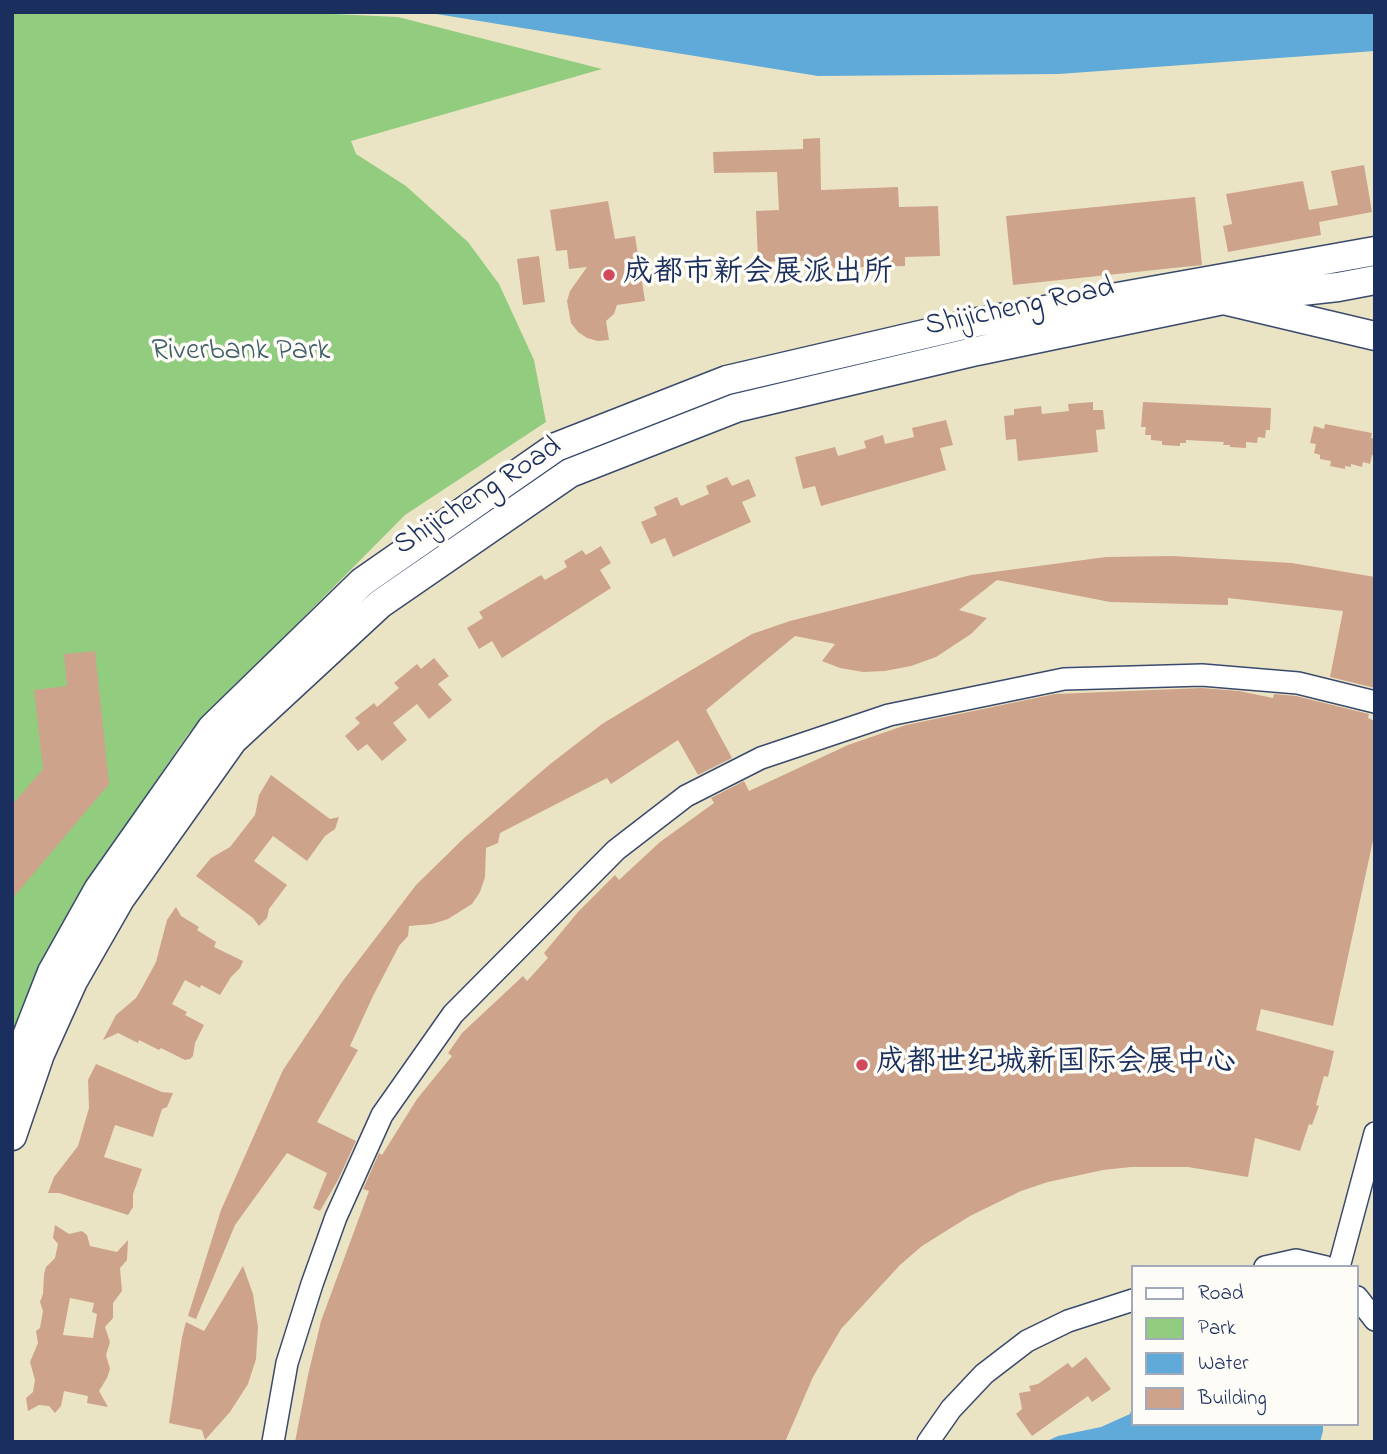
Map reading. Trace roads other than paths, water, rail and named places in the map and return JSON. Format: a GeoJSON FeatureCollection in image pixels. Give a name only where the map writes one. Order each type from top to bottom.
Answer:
{"type":"FeatureCollection","features":[{"type":"Feature","properties":{"kind":"main road","name":"Shijicheng Road"},"geometry":{"type":"LineString","coordinates":[[12,1074],[52,972],[98,890],[212,728],[362,582],[556,447],[727,380],[972,323],[1375,251]]}},
{"type":"Feature","properties":{"kind":"main road"},"geometry":{"type":"LineString","coordinates":[[1298,266],[1338,287],[1375,301]]}},
{"type":"Feature","properties":{"kind":"main road"},"geometry":{"type":"LineString","coordinates":[[1223,300],[1338,287],[1375,280]]}},
{"type":"Feature","properties":{"kind":"main road","name":"Shijicheng Road"},"geometry":{"type":"LineString","coordinates":[[12,1136],[40,1054],[73,981],[120,899],[233,740],[380,604],[570,473],[736,408],[977,351],[1223,300],[1375,336]]}},
{"type":"Feature","properties":{"kind":"street"},"geometry":{"type":"LineString","coordinates":[[273,1442],[287,1363],[312,1283],[337,1217],[382,1115],[453,1014],[617,850],[686,796],[761,758],[889,715],[1064,679],[1202,676],[1298,684],[1375,702]]}},
{"type":"Feature","properties":{"kind":"street"},"geometry":{"type":"LineString","coordinates":[[1340,1265],[1375,1133]]}},
{"type":"Feature","properties":{"kind":"street"},"geometry":{"type":"LineString","coordinates":[[1274,1265],[1296,1260],[1317,1265]]}},
{"type":"Feature","properties":{"kind":"street"},"geometry":{"type":"LineString","coordinates":[[928,1442],[951,1409],[984,1374],[1027,1341],[1068,1321],[1132,1300]]}},
{"type":"Feature","properties":{"kind":"street"},"geometry":{"type":"LineString","coordinates":[[1359,1300],[1375,1320]]}},
{"type":"Feature","properties":{"kind":"water"},"geometry":{"type":"Polygon","coordinates":[[[424,12],[1375,12],[1375,51],[1059,74],[818,76],[424,12]]]}},
{"type":"Feature","properties":{"kind":"water"},"geometry":{"type":"Polygon","coordinates":[[[1132,1408],[1132,1426],[1323,1426],[1323,1431],[1320,1442],[1045,1442],[1058,1436],[1101,1427],[1130,1414],[1132,1408]]]}},
{"type":"Feature","properties":{"kind":"place","name":"成都市新会展派出所"},"geometry":{"type":"Point","coordinates":[609,275]}},
{"type":"Feature","properties":{"kind":"place","name":"成都世纪城新国际会展中心"},"geometry":{"type":"Point","coordinates":[862,1065]}},
{"type":"Feature","properties":{"kind":"park label","name":"Riverbank Park"},"geometry":{"type":"Point","coordinates":[241,353]}}]}
